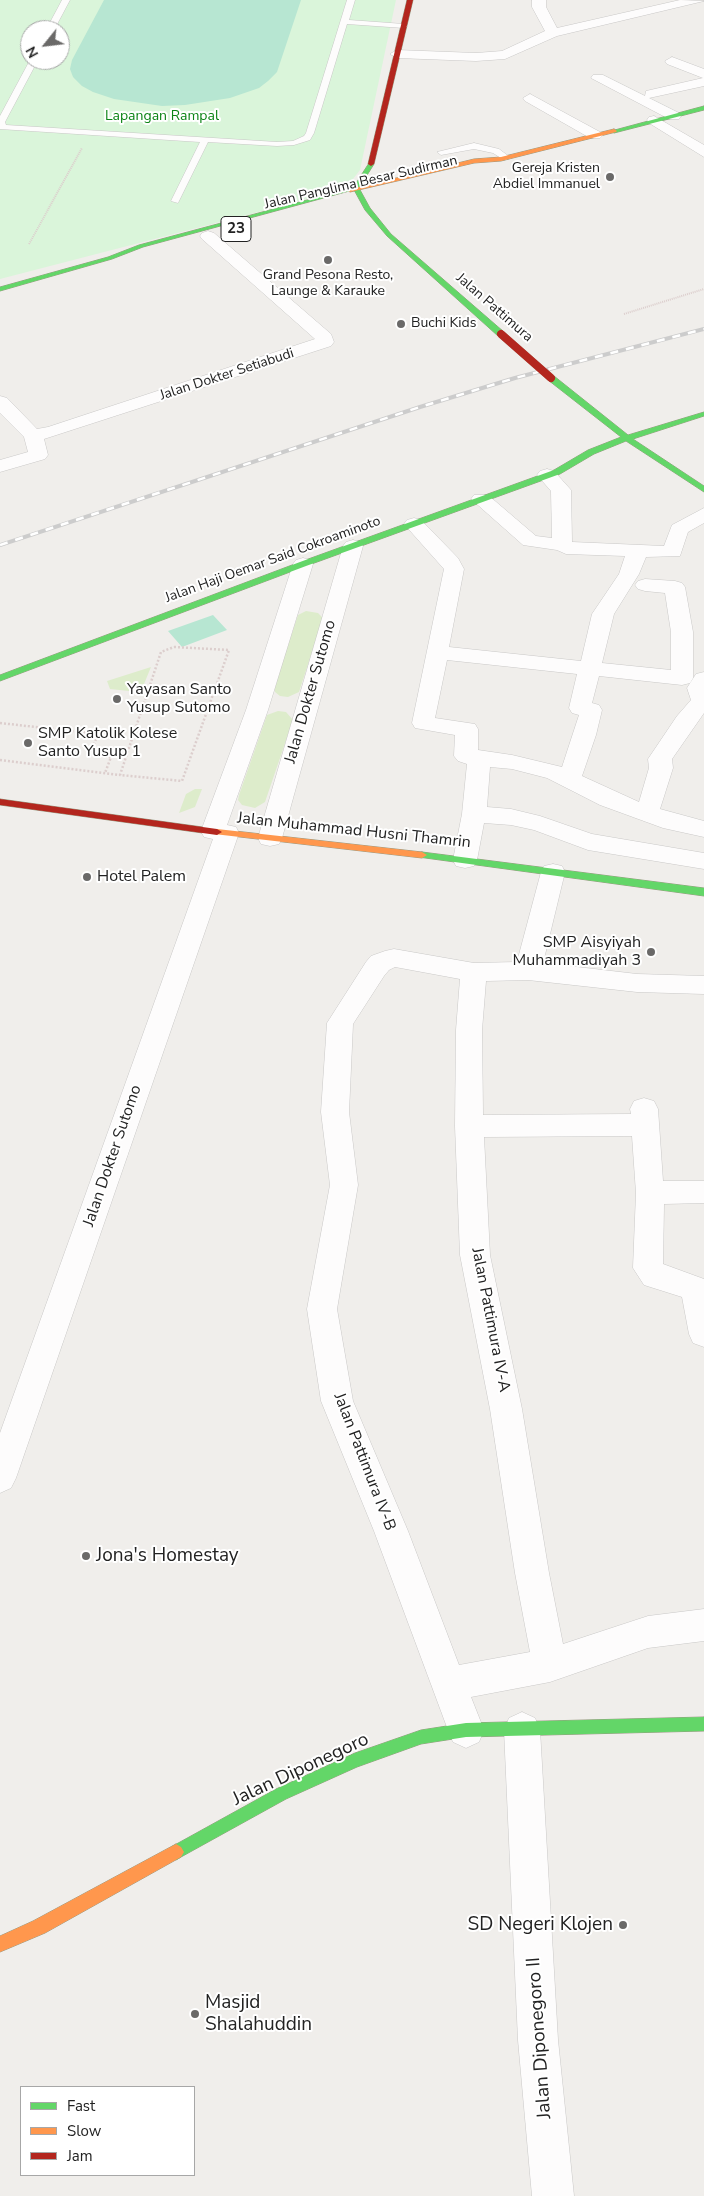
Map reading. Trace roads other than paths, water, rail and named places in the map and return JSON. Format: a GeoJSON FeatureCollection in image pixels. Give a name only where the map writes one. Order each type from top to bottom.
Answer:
{"type":"FeatureCollection","features":[{"type":"Feature","properties":{"kind":"main road"},"geometry":{"type":"LineString","coordinates":[[356,188],[373,161],[410,0]]}},
{"type":"Feature","properties":{"kind":"main road","name":"Jalan Panglima Besar Sudirman"},"geometry":{"type":"LineString","coordinates":[[388,193],[483,169],[504,159],[704,108]]}},
{"type":"Feature","properties":{"kind":"main road","name":"Jalan Panglima Besar Sudirman"},"geometry":{"type":"LineString","coordinates":[[0,289],[110,258],[141,246],[356,188],[474,161],[504,159]]}},
{"type":"Feature","properties":{"kind":"main road","name":"Jalan Pattimura"},"geometry":{"type":"LineString","coordinates":[[356,188],[366,198],[367,209],[388,235],[551,378],[627,438],[641,453]]}},
{"type":"Feature","properties":{"kind":"main road","name":"Jalan Panglima Besar Sudirman"},"geometry":{"type":"LineString","coordinates":[[110,258],[146,254],[208,236],[366,198]]}},
{"type":"Feature","properties":{"kind":"main road","name":"Jalan Haji Oemar Said Cokroaminoto"},"geometry":{"type":"LineString","coordinates":[[552,474],[591,452],[627,438],[704,414]]}},
{"type":"Feature","properties":{"kind":"main road"},"geometry":{"type":"LineString","coordinates":[[641,453],[662,444]]}},
{"type":"Feature","properties":{"kind":"main road"},"geometry":{"type":"LineString","coordinates":[[641,453],[704,490]]}},
{"type":"Feature","properties":{"kind":"main road","name":"Jalan Haji Oemar Said Cokroaminoto"},"geometry":{"type":"LineString","coordinates":[[0,678],[303,564],[552,474],[592,467]]}},
{"type":"Feature","properties":{"kind":"main road","name":"Jalan Muhammad Husni Thamrin"},"geometry":{"type":"LineString","coordinates":[[0,802],[220,832],[465,860],[704,892]]}},
{"type":"Feature","properties":{"kind":"main road","name":"Jalan Diponegoro"},"geometry":{"type":"LineString","coordinates":[[0,1944],[39,1927],[281,1794],[346,1764],[421,1738],[466,1730],[704,1724]]}},
{"type":"Feature","properties":{"kind":"street"},"geometry":{"type":"LineString","coordinates":[[539,0],[539,7],[552,33]]}},
{"type":"Feature","properties":{"kind":"street"},"geometry":{"type":"LineString","coordinates":[[398,54],[497,56],[511,53],[530,41],[552,33],[698,0]]}},
{"type":"Feature","properties":{"kind":"street"},"geometry":{"type":"LineString","coordinates":[[672,61],[704,74]]}},
{"type":"Feature","properties":{"kind":"street"},"geometry":{"type":"LineString","coordinates":[[628,76],[631,82],[651,94],[704,152]]}},
{"type":"Feature","properties":{"kind":"street"},"geometry":{"type":"LineString","coordinates":[[598,78],[670,117],[704,142]]}},
{"type":"Feature","properties":{"kind":"street"},"geometry":{"type":"LineString","coordinates":[[651,94],[704,82]]}},
{"type":"Feature","properties":{"kind":"street"},"geometry":{"type":"LineString","coordinates":[[530,98],[594,135]]}},
{"type":"Feature","properties":{"kind":"street","name":"Jalan Dokter Setiabudi"},"geometry":{"type":"LineString","coordinates":[[33,435],[51,432],[325,342],[325,338],[208,236]]}},
{"type":"Feature","properties":{"kind":"street"},"geometry":{"type":"LineString","coordinates":[[0,402],[33,435],[37,456],[0,466]]}},
{"type":"Feature","properties":{"kind":"street"},"geometry":{"type":"LineString","coordinates":[[552,474],[561,490],[563,545]]}},
{"type":"Feature","properties":{"kind":"street"},"geometry":{"type":"LineString","coordinates":[[482,499],[530,541],[563,545],[569,548],[673,552],[679,529],[704,514]]}},
{"type":"Feature","properties":{"kind":"street"},"geometry":{"type":"LineString","coordinates":[[414,524],[451,562],[454,569],[423,723],[467,729],[465,755],[512,762],[554,772],[588,790],[646,813],[671,822],[704,829]]}},
{"type":"Feature","properties":{"kind":"street","name":"Jalan Dokter Sutomo"},"geometry":{"type":"LineString","coordinates":[[270,838],[353,546]]}},
{"type":"Feature","properties":{"kind":"street"},"geometry":{"type":"LineString","coordinates":[[569,779],[585,735],[591,710],[580,708],[588,668],[603,614],[629,574],[638,550]]}},
{"type":"Feature","properties":{"kind":"street","name":"Jalan Dokter Sutomo"},"geometry":{"type":"LineString","coordinates":[[0,1478],[220,832],[303,564]]}},
{"type":"Feature","properties":{"kind":"street"},"geometry":{"type":"LineString","coordinates":[[437,652],[682,678],[682,632],[675,587],[645,585]]}},
{"type":"Feature","properties":{"kind":"street"},"geometry":{"type":"LineString","coordinates":[[646,813],[661,768],[660,759],[702,701],[698,688],[704,679]]}},
{"type":"Feature","properties":{"kind":"street"},"geometry":{"type":"LineString","coordinates":[[465,860],[474,814],[479,758]]}},
{"type":"Feature","properties":{"kind":"street"},"geometry":{"type":"LineString","coordinates":[[474,814],[511,818],[540,824],[588,842],[704,861]]}},
{"type":"Feature","properties":{"kind":"street"},"geometry":{"type":"LineString","coordinates":[[528,971],[554,872]]}},
{"type":"Feature","properties":{"kind":"street","name":"Jalan Pattimura IV-B"},"geometry":{"type":"LineString","coordinates":[[466,1730],[392,1531],[337,1401],[322,1309],[344,1185],[335,1112],[340,1023],[375,969],[386,960],[394,958],[474,972]]}},
{"type":"Feature","properties":{"kind":"street"},"geometry":{"type":"LineString","coordinates":[[474,972],[528,971],[637,983],[704,985]]}},
{"type":"Feature","properties":{"kind":"street","name":"Jalan Pattimura IV-A"},"geometry":{"type":"LineString","coordinates":[[474,972],[469,1030],[469,1126],[475,1255],[506,1409],[532,1573],[550,1665]]}},
{"type":"Feature","properties":{"kind":"street"},"geometry":{"type":"LineString","coordinates":[[469,1126],[644,1117],[650,1193],[648,1268],[655,1276],[696,1288],[704,1334]]}},
{"type":"Feature","properties":{"kind":"street"},"geometry":{"type":"LineString","coordinates":[[650,1193],[704,1192]]}},
{"type":"Feature","properties":{"kind":"street"},"geometry":{"type":"LineString","coordinates":[[449,1684],[550,1665],[648,1632],[704,1625]]}},
{"type":"Feature","properties":{"kind":"street","name":"Jalan Diponegoro II"},"geometry":{"type":"LineString","coordinates":[[522,1730],[538,2040],[552,2196]]}},
{"type":"Feature","properties":{"kind":"lane"},"geometry":{"type":"LineString","coordinates":[[55,20],[66,0]]}},
{"type":"Feature","properties":{"kind":"lane"},"geometry":{"type":"LineString","coordinates":[[29,70],[1,125],[12,129],[90,134],[277,144],[294,143],[307,138],[351,0]]}},
{"type":"Feature","properties":{"kind":"lane"},"geometry":{"type":"LineString","coordinates":[[345,22],[404,26]]}},
{"type":"Feature","properties":{"kind":"lane"},"geometry":{"type":"LineString","coordinates":[[175,201],[204,140]]}},
{"type":"Feature","properties":{"kind":"lane"},"geometry":{"type":"LineString","coordinates":[[440,152],[474,146],[496,151],[504,159]]}},
{"type":"Feature","properties":{"kind":"railway"},"geometry":{"type":"LineString","coordinates":[[0,545],[420,407],[515,378],[704,329]]}},
{"type":"Feature","properties":{"kind":"place","name":"Gereja Kristen Abdiel Immanuel"},"geometry":{"type":"Point","coordinates":[610,177]}},
{"type":"Feature","properties":{"kind":"place","name":"Grand Pesona Resto, Launge & Karauke"},"geometry":{"type":"Point","coordinates":[328,260]}},
{"type":"Feature","properties":{"kind":"place","name":"Buchi Kids"},"geometry":{"type":"Point","coordinates":[401,324]}},
{"type":"Feature","properties":{"kind":"place","name":"Yayasan Santo Yusup Sutomo"},"geometry":{"type":"Point","coordinates":[117,699]}},
{"type":"Feature","properties":{"kind":"place","name":"SMP Katolik Kolese Santo Yusup 1"},"geometry":{"type":"Point","coordinates":[28,743]}},
{"type":"Feature","properties":{"kind":"place","name":"Hotel Palem"},"geometry":{"type":"Point","coordinates":[87,877]}},
{"type":"Feature","properties":{"kind":"place","name":"SMP Aisyiyah Muhammadiyah 3"},"geometry":{"type":"Point","coordinates":[651,952]}},
{"type":"Feature","properties":{"kind":"place","name":"Jona's Homestay"},"geometry":{"type":"Point","coordinates":[86,1556]}},
{"type":"Feature","properties":{"kind":"place","name":"SD Negeri Klojen"},"geometry":{"type":"Point","coordinates":[623,1925]}},
{"type":"Feature","properties":{"kind":"place","name":"Masjid Shalahuddin"},"geometry":{"type":"Point","coordinates":[195,2014]}},
{"type":"Feature","properties":{"kind":"park label","name":"Lapangan Rampal"},"geometry":{"type":"Point","coordinates":[162,117]}}]}
